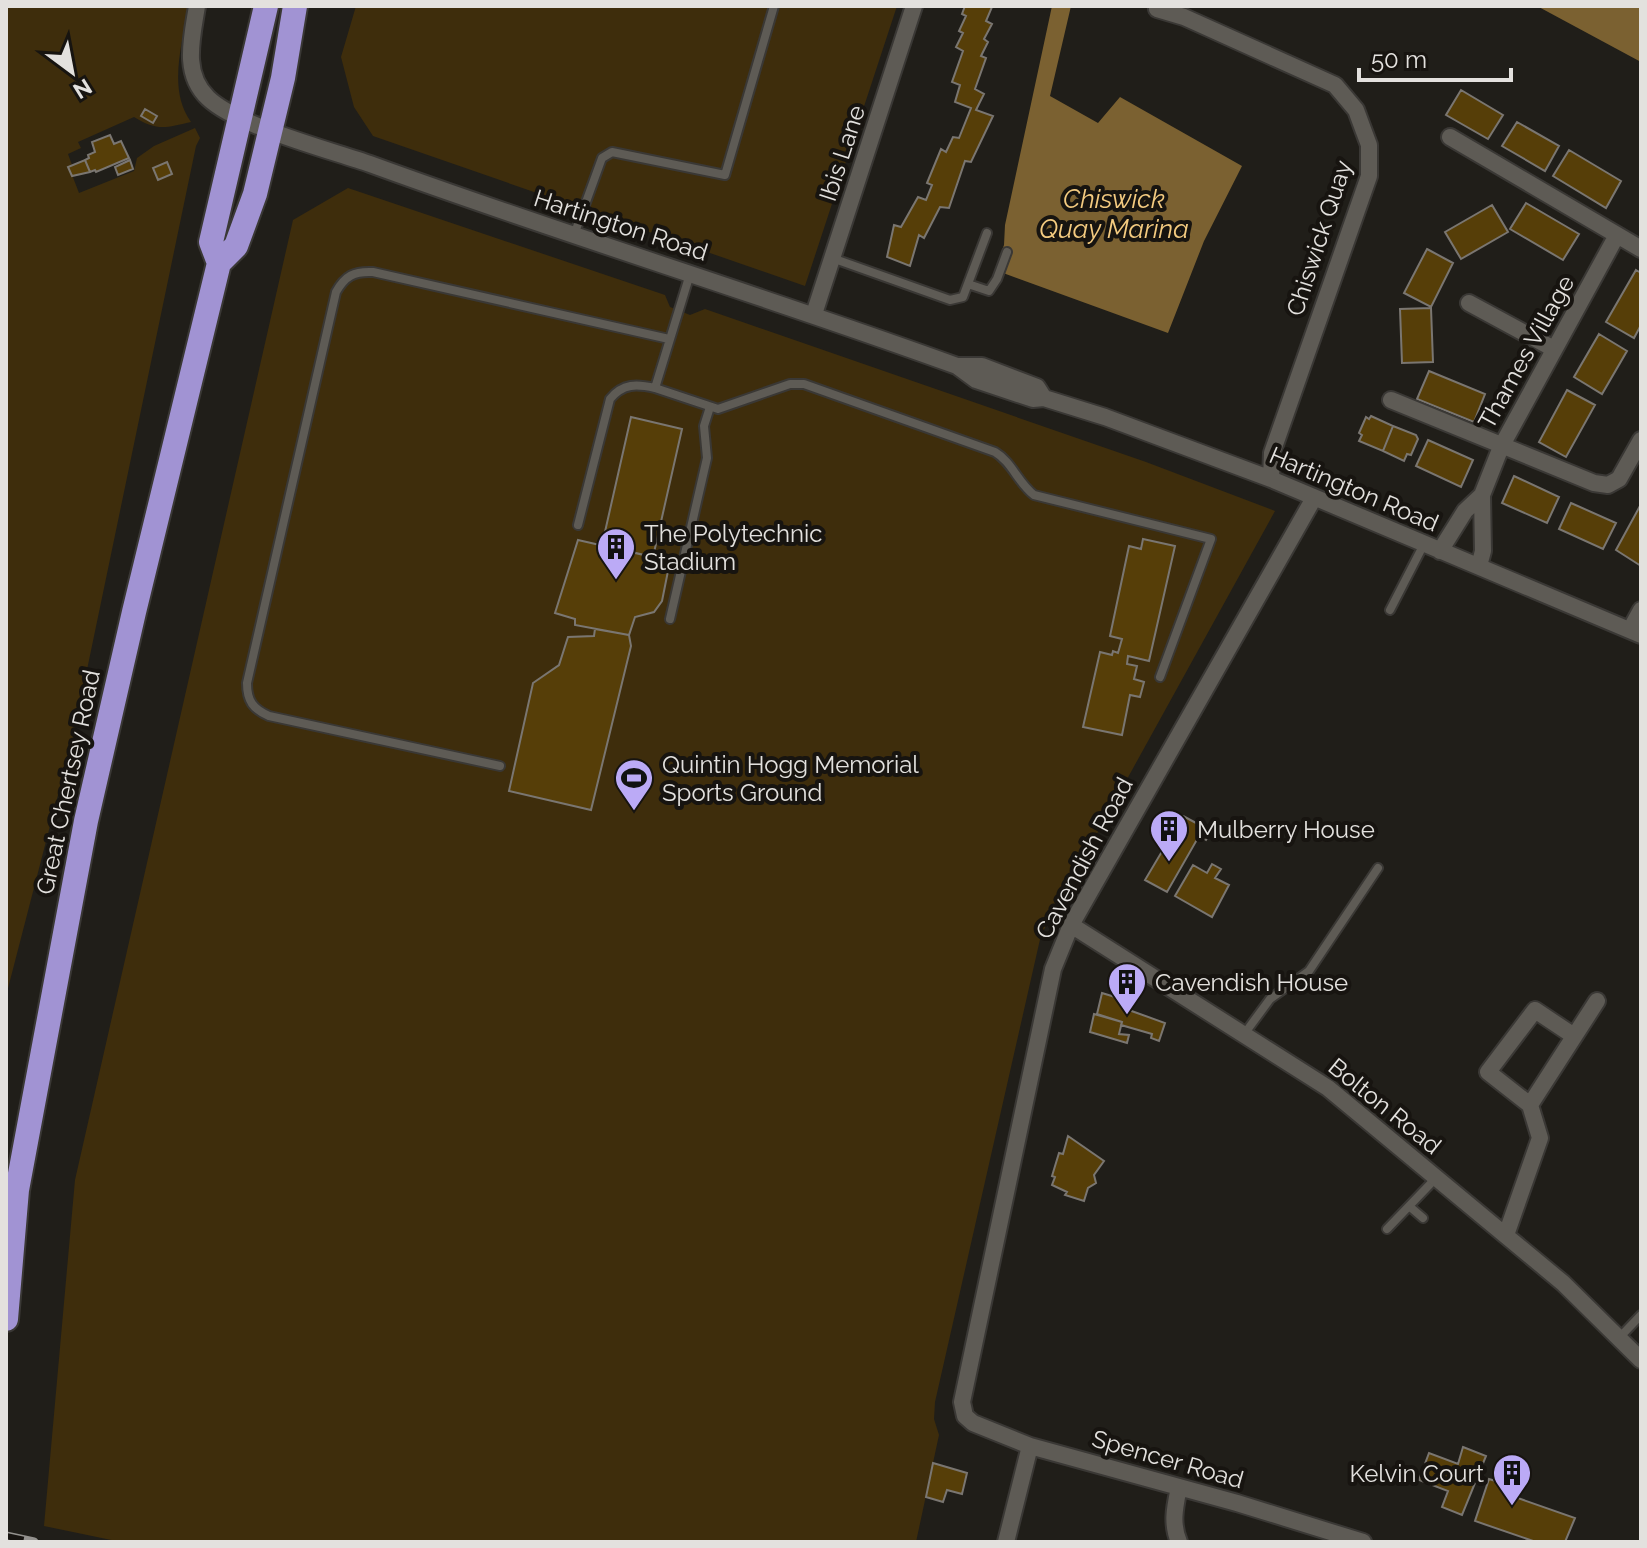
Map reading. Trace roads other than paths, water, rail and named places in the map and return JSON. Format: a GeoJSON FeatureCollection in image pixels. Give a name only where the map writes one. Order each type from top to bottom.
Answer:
{"type":"FeatureCollection","features":[{"type":"Feature","properties":{"kind":"highway","name":"Great Chertsey Road"},"geometry":{"type":"LineString","coordinates":[[219,263],[211,242],[266,6]]}},
{"type":"Feature","properties":{"kind":"highway","name":"Great Chertsey Road"},"geometry":{"type":"LineString","coordinates":[[6,1319],[17,1190],[86,821],[219,263],[236,246],[255,194],[283,78],[295,6]]}},
{"type":"Feature","properties":{"kind":"street","name":"Hartington Road"},"geometry":{"type":"LineString","coordinates":[[197,6],[190,50],[196,83],[214,103],[240,117],[574,236],[814,314],[957,366],[976,380],[1033,399],[1044,398],[1105,417],[1271,479],[1636,632]]}},
{"type":"Feature","properties":{"kind":"street","name":"Ibis Lane"},"geometry":{"type":"LineString","coordinates":[[814,314],[914,6]]}},
{"type":"Feature","properties":{"kind":"street","name":"Chiswick Quay"},"geometry":{"type":"LineString","coordinates":[[1157,9],[1186,11],[1335,85],[1356,110],[1369,145],[1369,176],[1272,453],[1271,479]]}},
{"type":"Feature","properties":{"kind":"street"},"geometry":{"type":"LineString","coordinates":[[1450,137],[1641,249]]}},
{"type":"Feature","properties":{"kind":"street","name":"Thames Village"},"geometry":{"type":"LineString","coordinates":[[1479,566],[1483,551],[1482,495],[1501,447],[1617,235]]}},
{"type":"Feature","properties":{"kind":"street"},"geometry":{"type":"LineString","coordinates":[[1469,303],[1554,349]]}},
{"type":"Feature","properties":{"kind":"street"},"geometry":{"type":"LineString","coordinates":[[1391,400],[1594,483],[1608,485],[1619,479],[1641,440]]}},
{"type":"Feature","properties":{"kind":"street","name":"Thames Village"},"geometry":{"type":"LineString","coordinates":[[1432,548],[1482,495]]}},
{"type":"Feature","properties":{"kind":"street","name":"Cavendish Road"},"geometry":{"type":"LineString","coordinates":[[965,1416],[962,1402],[1053,969],[1071,925],[1314,498]]}},
{"type":"Feature","properties":{"kind":"street"},"geometry":{"type":"LineString","coordinates":[[1636,632],[1641,610]]}},
{"type":"Feature","properties":{"kind":"street","name":"Bolton Road"},"geometry":{"type":"LineString","coordinates":[[1071,925],[1328,1088],[1563,1283],[1641,1360]]}},
{"type":"Feature","properties":{"kind":"street"},"geometry":{"type":"LineString","coordinates":[[1530,1105],[1597,1001]]}},
{"type":"Feature","properties":{"kind":"street"},"geometry":{"type":"LineString","coordinates":[[1506,1235],[1540,1138],[1530,1105],[1488,1072],[1535,1010],[1574,1036]]}},
{"type":"Feature","properties":{"kind":"street","name":"Spencer Road"},"geometry":{"type":"LineString","coordinates":[[965,1416],[973,1423],[1030,1446],[1363,1542]]}},
{"type":"Feature","properties":{"kind":"street"},"geometry":{"type":"LineString","coordinates":[[1006,1542],[1030,1446]]}},
{"type":"Feature","properties":{"kind":"street"},"geometry":{"type":"LineString","coordinates":[[1179,1487],[1173,1529],[1179,1542]]}},
{"type":"Feature","properties":{"kind":"lane"},"geometry":{"type":"LineString","coordinates":[[574,236],[602,158],[612,152],[725,175],[774,6]]}},
{"type":"Feature","properties":{"kind":"lane"},"geometry":{"type":"LineString","coordinates":[[832,258],[950,300],[963,297],[987,233]]}},
{"type":"Feature","properties":{"kind":"lane"},"geometry":{"type":"LineString","coordinates":[[968,284],[989,291],[1007,252]]}},
{"type":"Feature","properties":{"kind":"lane"},"geometry":{"type":"LineString","coordinates":[[500,766],[269,716],[252,706],[247,696],[247,683],[336,292],[349,275],[373,272],[669,339]]}},
{"type":"Feature","properties":{"kind":"lane"},"geometry":{"type":"LineString","coordinates":[[655,388],[690,273]]}},
{"type":"Feature","properties":{"kind":"lane"},"geometry":{"type":"LineString","coordinates":[[578,525],[610,399],[617,391],[632,385],[655,388],[710,407],[725,408],[790,384],[804,384],[995,452],[1006,460],[1022,485],[1034,495],[1211,539],[1160,677]]}},
{"type":"Feature","properties":{"kind":"lane"},"geometry":{"type":"LineString","coordinates":[[670,619],[707,458],[704,426],[710,407]]}},
{"type":"Feature","properties":{"kind":"lane"},"geometry":{"type":"LineString","coordinates":[[1390,610],[1432,548]]}},
{"type":"Feature","properties":{"kind":"lane"},"geometry":{"type":"LineString","coordinates":[[1245,1033],[1270,999],[1309,971],[1378,868]]}},
{"type":"Feature","properties":{"kind":"lane"},"geometry":{"type":"LineString","coordinates":[[1387,1229],[1436,1178]]}},
{"type":"Feature","properties":{"kind":"lane"},"geometry":{"type":"LineString","coordinates":[[1409,1206],[1423,1218]]}},
{"type":"Feature","properties":{"kind":"lane"},"geometry":{"type":"LineString","coordinates":[[1619,1338],[1641,1315]]}},
{"type":"Feature","properties":{"kind":"water","name":"Chiswick Quay Marina"},"geometry":{"type":"Polygon","coordinates":[[[1052,6],[1071,6],[1050,96],[1098,123],[1120,97],[1242,166],[1204,241],[1168,333],[995,270],[1004,245],[1005,225],[1052,6]]]}},
{"type":"Feature","properties":{"kind":"water"},"geometry":{"type":"Polygon","coordinates":[[[1537,6],[1641,6],[1641,62],[1537,6]]]}},
{"type":"Feature","properties":{"kind":"railway"},"geometry":{"type":"LineString","coordinates":[[6,1536],[34,1542]]}},
{"type":"Feature","properties":{"kind":"place","name":"The Polytechnic Stadium"},"geometry":{"type":"Point","coordinates":[616,581]}},
{"type":"Feature","properties":{"kind":"place","name":"Quintin Hogg Memorial Sports Ground"},"geometry":{"type":"Point","coordinates":[634,812]}},
{"type":"Feature","properties":{"kind":"place","name":"Mulberry House"},"geometry":{"type":"Point","coordinates":[1169,863]}},
{"type":"Feature","properties":{"kind":"place","name":"Cavendish House"},"geometry":{"type":"Point","coordinates":[1127,1016]}},
{"type":"Feature","properties":{"kind":"place","name":"Kelvin Court"},"geometry":{"type":"Point","coordinates":[1512,1507]}}]}
